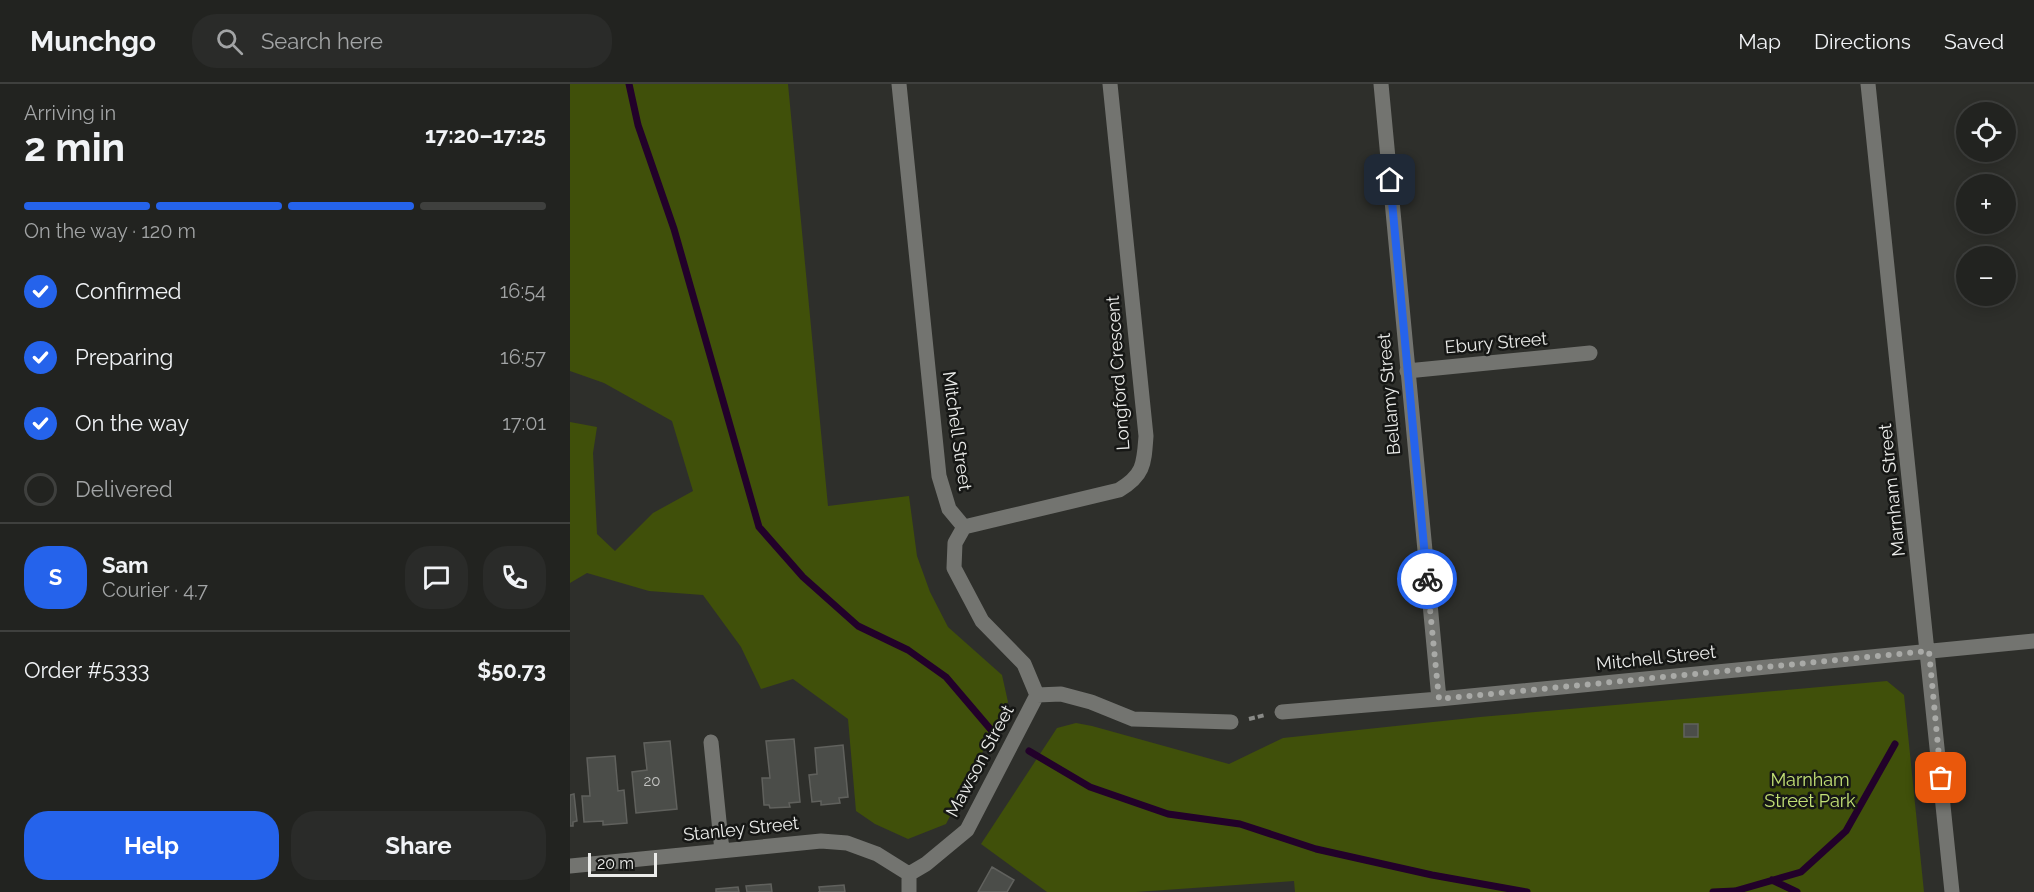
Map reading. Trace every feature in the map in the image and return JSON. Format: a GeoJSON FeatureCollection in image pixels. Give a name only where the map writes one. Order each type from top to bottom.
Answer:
{"type":"FeatureCollection","features":[{"type":"Feature","properties":{"kind":"street","name":"Mitchell Street"},"geometry":{"type":"LineString","coordinates":[[899,84],[939,476],[949,509],[964,528]]}},
{"type":"Feature","properties":{"kind":"street","name":"Longford Crescent"},"geometry":{"type":"LineString","coordinates":[[964,528],[1119,490],[1134,481],[1144,461],[1146,436],[1110,84]]}},
{"type":"Feature","properties":{"kind":"street","name":"Bellamy Street"},"geometry":{"type":"LineString","coordinates":[[1381,84],[1439,699]]}},
{"type":"Feature","properties":{"kind":"street","name":"Marnham Street"},"geometry":{"type":"LineString","coordinates":[[1868,84],[1929,651],[1952,892]]}},
{"type":"Feature","properties":{"kind":"street","name":"Ebury Street"},"geometry":{"type":"LineString","coordinates":[[1407,371],[1590,353]]}},
{"type":"Feature","properties":{"kind":"street"},"geometry":{"type":"LineString","coordinates":[[964,528],[955,543],[954,568],[982,621],[1023,663],[1037,695],[1061,694],[1091,702],[1133,719],[1231,722]]}},
{"type":"Feature","properties":{"kind":"street","name":"Mitchell Street"},"geometry":{"type":"LineString","coordinates":[[1282,712],[1439,699],[2034,641]]}},
{"type":"Feature","properties":{"kind":"street","name":"Mawson Street"},"geometry":{"type":"LineString","coordinates":[[909,874],[926,864],[967,830],[1037,695]]}},
{"type":"Feature","properties":{"kind":"street"},"geometry":{"type":"LineString","coordinates":[[711,742],[722,851]]}},
{"type":"Feature","properties":{"kind":"street","name":"Stanley Street"},"geometry":{"type":"LineString","coordinates":[[570,866],[821,841],[847,843],[877,854],[909,874]]}},
{"type":"Feature","properties":{"kind":"street"},"geometry":{"type":"LineString","coordinates":[[909,874],[909,892]]}},
{"type":"Feature","properties":{"kind":"path"},"geometry":{"type":"LineString","coordinates":[[1231,722],[1282,712]]}},
{"type":"Feature","properties":{"kind":"green space"},"geometry":{"type":"Polygon","coordinates":[[[570,84],[788,84],[828,506],[909,496],[917,556],[930,592],[948,627],[1002,675],[1008,702],[946,824],[908,839],[875,824],[856,811],[848,719],[793,679],[761,689],[741,647],[703,595],[649,591],[587,573],[570,583],[570,422],[597,427],[593,453],[597,534],[615,551],[653,513],[693,491],[672,421],[604,383],[570,371],[570,84]]]}},
{"type":"Feature","properties":{"kind":"green space","name":"Marnham Street Park"},"geometry":{"type":"Polygon","coordinates":[[[1887,681],[1904,695],[1924,892],[1295,892],[1294,881],[1136,892],[1047,892],[981,844],[1057,728],[1076,723],[1229,764],[1283,738],[1480,717],[1887,681]]]}},
{"type":"Feature","properties":{"kind":"building"},"geometry":{"type":"Polygon","coordinates":[[[1684,724],[1698,724],[1698,737],[1684,737],[1684,724]]]}},
{"type":"Feature","properties":{"kind":"building"},"geometry":{"type":"Polygon","coordinates":[[[794,739],[800,802],[789,803],[790,807],[770,808],[769,805],[764,805],[762,778],[770,778],[766,741],[794,739]]]}},
{"type":"Feature","properties":{"kind":"building"},"geometry":{"type":"Polygon","coordinates":[[[670,741],[677,809],[636,813],[632,772],[647,770],[644,743],[670,741]]]}},
{"type":"Feature","properties":{"kind":"building"},"geometry":{"type":"Polygon","coordinates":[[[843,745],[848,797],[839,798],[840,803],[821,805],[821,801],[812,802],[809,775],[817,774],[815,748],[843,745]]]}},
{"type":"Feature","properties":{"kind":"building"},"geometry":{"type":"Polygon","coordinates":[[[615,756],[618,791],[624,790],[627,823],[603,825],[603,821],[584,822],[582,796],[590,796],[587,758],[615,756]]]}},
{"type":"Feature","properties":{"kind":"building"},"geometry":{"type":"Polygon","coordinates":[[[574,794],[577,821],[570,826],[570,795],[574,794]]]}},
{"type":"Feature","properties":{"kind":"building"},"geometry":{"type":"Polygon","coordinates":[[[992,867],[1014,880],[1007,892],[978,892],[992,867]]]}},
{"type":"Feature","properties":{"kind":"building"},"geometry":{"type":"Polygon","coordinates":[[[771,884],[772,892],[747,892],[746,886],[771,884]]]}},
{"type":"Feature","properties":{"kind":"building"},"geometry":{"type":"Polygon","coordinates":[[[844,885],[845,892],[820,892],[819,887],[844,885]]]}},
{"type":"Feature","properties":{"kind":"building"},"geometry":{"type":"Polygon","coordinates":[[[738,887],[739,892],[716,892],[716,889],[738,887]]]}},
{"type":"Feature","properties":{"kind":"waterway"},"geometry":{"type":"LineString","coordinates":[[629,84],[638,125],[674,229],[759,527],[803,577],[858,626],[908,650],[946,677],[992,731]]}},
{"type":"Feature","properties":{"kind":"waterway"},"geometry":{"type":"LineString","coordinates":[[1713,892],[1735,891],[1801,872],[1846,831],[1895,744]]}},
{"type":"Feature","properties":{"kind":"waterway"},"geometry":{"type":"LineString","coordinates":[[1029,751],[1090,787],[1168,814],[1240,824],[1316,849],[1432,875],[1527,892]]}},
{"type":"Feature","properties":{"kind":"waterway"},"geometry":{"type":"LineString","coordinates":[[1772,880],[1797,892]]}},
{"type":"Feature","properties":{"kind":"way so far"},"geometry":{"type":"LineString","coordinates":[[1427,579],[1439,699],[1929,651],[1941,778]]}},
{"type":"Feature","properties":{"kind":"route"},"geometry":{"type":"LineString","coordinates":[[1390,180],[1427,579]]}}]}
